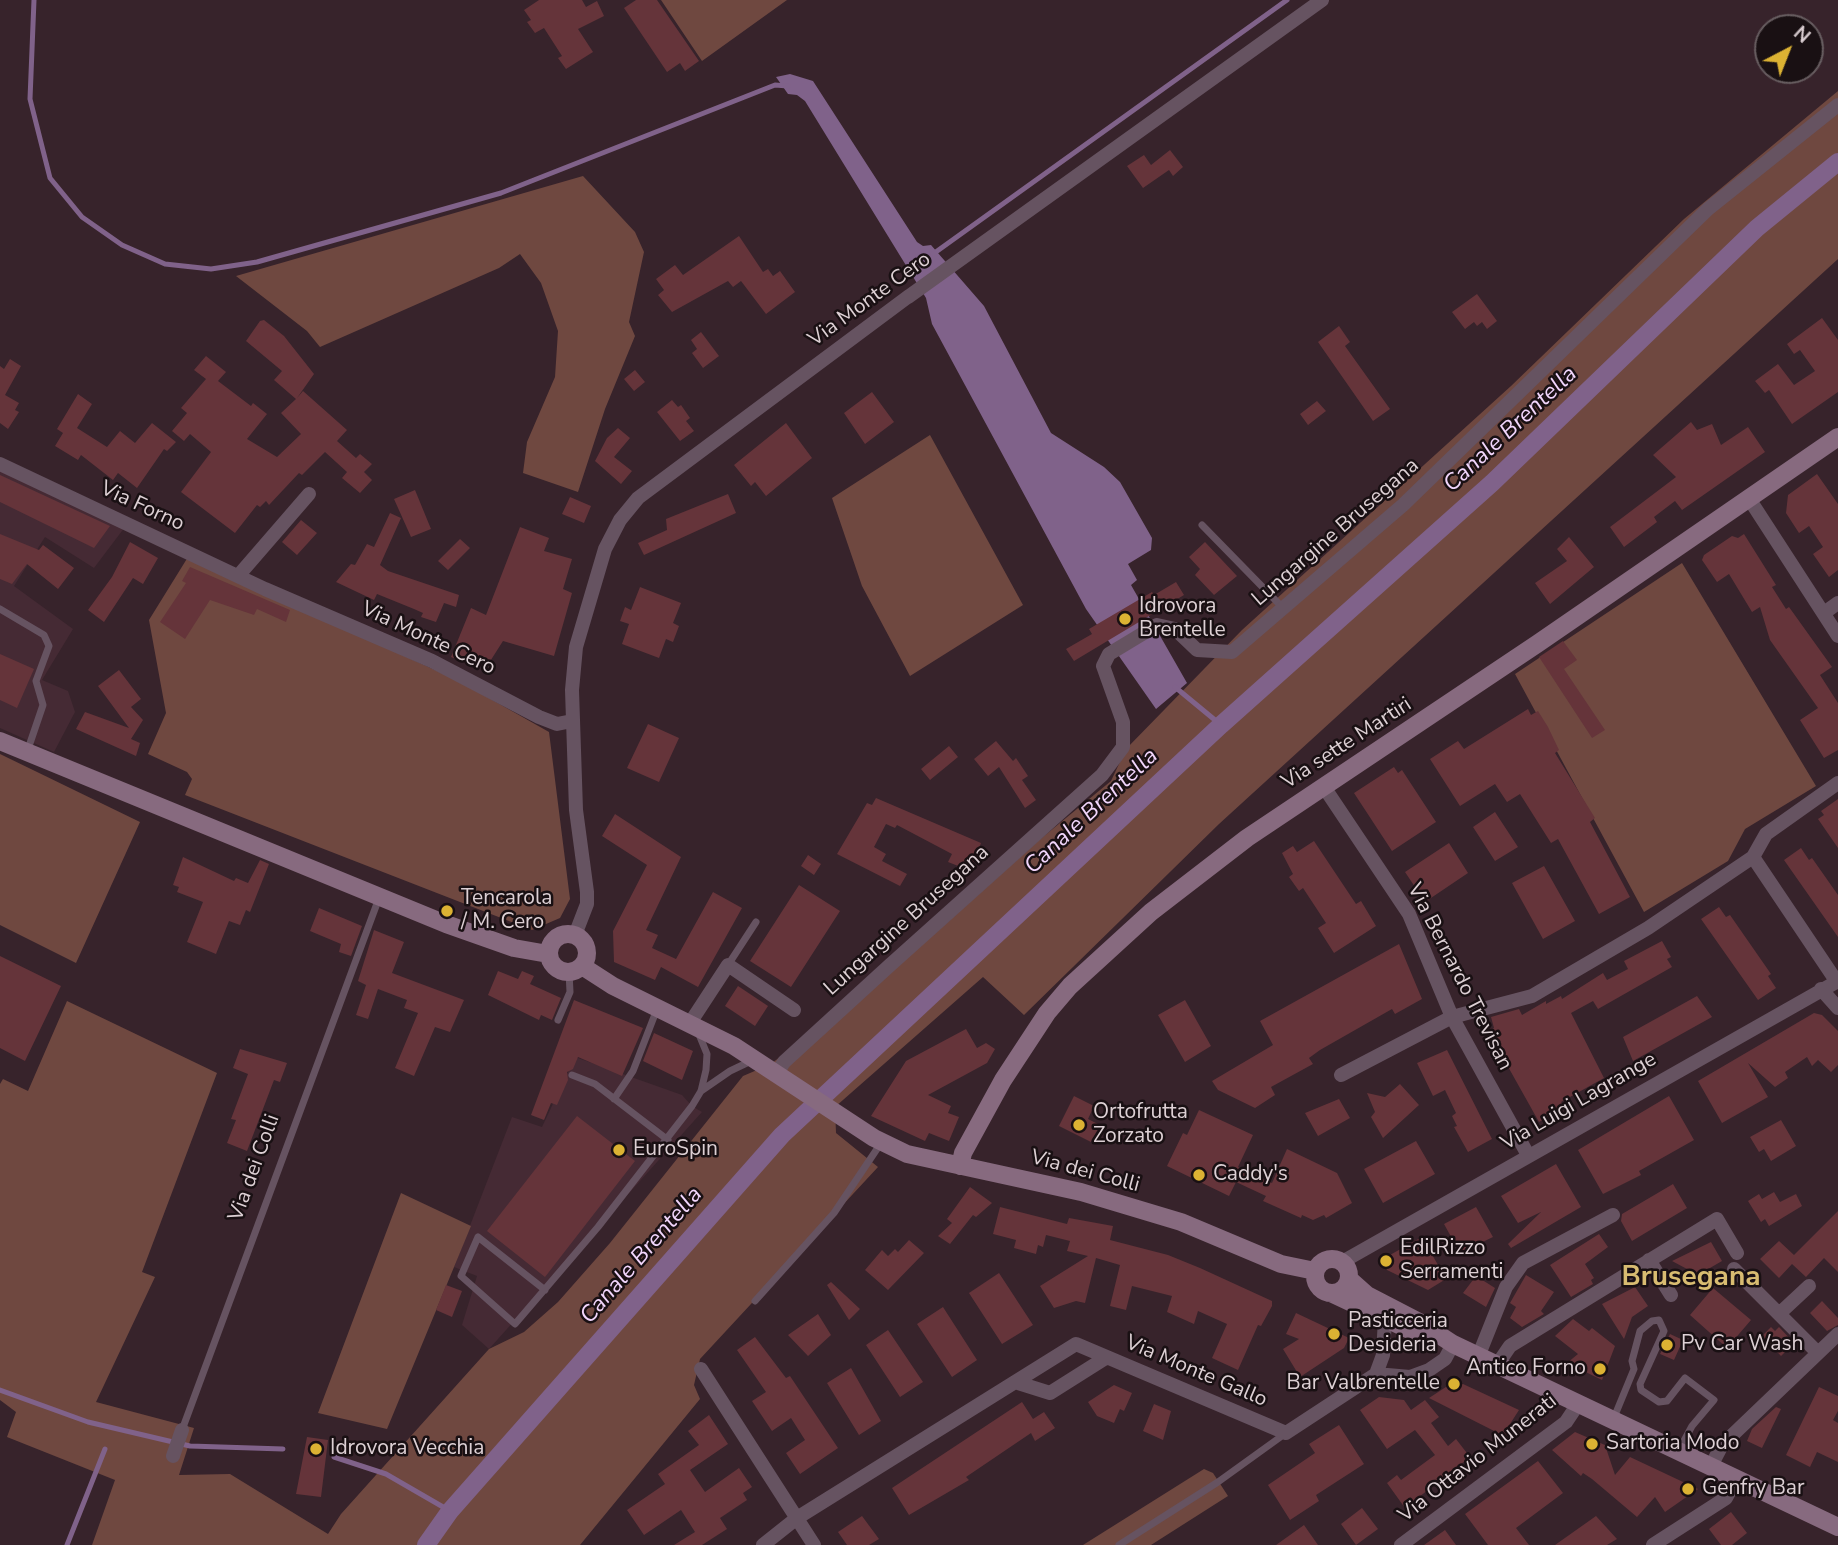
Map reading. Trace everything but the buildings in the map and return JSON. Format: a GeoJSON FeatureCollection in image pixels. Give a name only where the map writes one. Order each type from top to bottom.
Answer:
{"type":"FeatureCollection","features":[{"type":"Feature","properties":{"kind":"main road","name":"Via sette Martiri"},"geometry":{"type":"LineString","coordinates":[[960,1166],[963,1153],[1018,1055],[1070,986],[1151,912],[1204,869],[1838,437]]}},
{"type":"Feature","properties":{"kind":"main road"},"geometry":{"type":"LineString","coordinates":[[0,741],[380,897],[514,948],[548,954]]}},
{"type":"Feature","properties":{"kind":"main road"},"geometry":{"type":"LineString","coordinates":[[548,954],[556,938],[575,935],[586,949],[576,969]]}},
{"type":"Feature","properties":{"kind":"main road"},"geometry":{"type":"LineString","coordinates":[[548,954],[555,968],[576,969],[613,986],[693,1024],[781,1075]]}},
{"type":"Feature","properties":{"kind":"main road","name":"Via dei Colli"},"geometry":{"type":"LineString","coordinates":[[781,1075],[878,1140],[907,1154],[1081,1192],[1131,1206],[1181,1222],[1281,1264],[1315,1271]]}},
{"type":"Feature","properties":{"kind":"main road"},"geometry":{"type":"LineString","coordinates":[[1451,1343],[1417,1334],[1331,1293],[1318,1286],[1315,1271],[1326,1259],[1345,1270],[1367,1295],[1421,1323],[1451,1343],[1838,1527]]}},
{"type":"Feature","properties":{"kind":"main road"},"geometry":{"type":"LineString","coordinates":[[1331,1293],[1346,1286],[1345,1270]]}},
{"type":"Feature","properties":{"kind":"street","name":"Via Monte Cero"},"geometry":{"type":"LineString","coordinates":[[575,935],[587,904],[576,810],[572,721],[576,647],[605,549],[621,520],[638,498],[908,297],[1322,0]]}},
{"type":"Feature","properties":{"kind":"street","name":"Lungargine Brusegana"},"geometry":{"type":"LineString","coordinates":[[781,1075],[784,1062],[1102,775],[1123,747],[1123,722],[1103,666],[1109,654],[1157,625],[1175,629],[1197,650],[1232,652],[1403,505],[1708,209],[1838,105]]}},
{"type":"Feature","properties":{"kind":"street","name":"Via Forno"},"geometry":{"type":"LineString","coordinates":[[0,464],[265,589]]}},
{"type":"Feature","properties":{"kind":"street"},"geometry":{"type":"LineString","coordinates":[[238,576],[309,494]]}},
{"type":"Feature","properties":{"kind":"street"},"geometry":{"type":"LineString","coordinates":[[1748,498],[1838,636]]}},
{"type":"Feature","properties":{"kind":"street","name":"Via Monte Cero"},"geometry":{"type":"LineString","coordinates":[[265,589],[432,661],[539,717],[557,724],[572,721]]}},
{"type":"Feature","properties":{"kind":"street"},"geometry":{"type":"LineString","coordinates":[[1824,613],[1838,603]]}},
{"type":"Feature","properties":{"kind":"street"},"geometry":{"type":"LineString","coordinates":[[1341,1075],[1452,1017],[1532,996],[1648,928],[1753,857],[1766,834],[1838,783]]}},
{"type":"Feature","properties":{"kind":"street","name":"Via Bernardo Trevisan"},"geometry":{"type":"LineString","coordinates":[[1324,787],[1409,914],[1452,1017],[1528,1155]]}},
{"type":"Feature","properties":{"kind":"street"},"geometry":{"type":"LineString","coordinates":[[1753,857],[1838,981]]}},
{"type":"Feature","properties":{"kind":"street"},"geometry":{"type":"LineString","coordinates":[[693,1024],[729,965],[794,1010]]}},
{"type":"Feature","properties":{"kind":"street","name":"Via Luigi Lagrange"},"geometry":{"type":"LineString","coordinates":[[1345,1270],[1528,1155],[1838,981]]}},
{"type":"Feature","properties":{"kind":"street"},"geometry":{"type":"LineString","coordinates":[[1821,989],[1838,1007]]}},
{"type":"Feature","properties":{"kind":"street"},"geometry":{"type":"LineString","coordinates":[[1478,1357],[1506,1287],[1524,1263],[1613,1215]]}},
{"type":"Feature","properties":{"kind":"street"},"geometry":{"type":"LineString","coordinates":[[1497,1365],[1510,1346],[1717,1219],[1737,1253]]}},
{"type":"Feature","properties":{"kind":"street"},"geometry":{"type":"LineString","coordinates":[[1649,1260],[1671,1295]]}},
{"type":"Feature","properties":{"kind":"street"},"geometry":{"type":"LineString","coordinates":[[1734,1269],[1818,1353]]}},
{"type":"Feature","properties":{"kind":"street"},"geometry":{"type":"LineString","coordinates":[[1780,1313],[1809,1286]]}},
{"type":"Feature","properties":{"kind":"street"},"geometry":{"type":"LineString","coordinates":[[1377,1374],[1382,1355],[1385,1319]]}},
{"type":"Feature","properties":{"kind":"street"},"geometry":{"type":"LineString","coordinates":[[1711,1466],[1722,1445],[1838,1334]]}},
{"type":"Feature","properties":{"kind":"street"},"geometry":{"type":"LineString","coordinates":[[1286,1433],[1377,1374],[1410,1377],[1429,1370],[1445,1359],[1451,1343]]}},
{"type":"Feature","properties":{"kind":"street","name":"Via Monte Gallo"},"geometry":{"type":"LineString","coordinates":[[763,1545],[797,1518],[1076,1344],[1286,1433]]}},
{"type":"Feature","properties":{"kind":"street","name":"Via Monte Gallo"},"geometry":{"type":"LineString","coordinates":[[1015,1382],[1050,1393],[1107,1357]]}},
{"type":"Feature","properties":{"kind":"street"},"geometry":{"type":"LineString","coordinates":[[701,1369],[814,1545]]}},
{"type":"Feature","properties":{"kind":"street","name":"Via Ottavio Munerati"},"geometry":{"type":"LineString","coordinates":[[1401,1545],[1566,1422],[1578,1404]]}},
{"type":"Feature","properties":{"kind":"street","name":"Via dei Colli"},"geometry":{"type":"LineString","coordinates":[[173,1456],[182,1430]]}},
{"type":"Feature","properties":{"kind":"street"},"geometry":{"type":"LineString","coordinates":[[1653,1545],[1726,1498],[1737,1478]]}},
{"type":"Feature","properties":{"kind":"lane"},"geometry":{"type":"LineString","coordinates":[[1202,525],[1283,608]]}},
{"type":"Feature","properties":{"kind":"lane"},"geometry":{"type":"LineString","coordinates":[[0,609],[44,635],[49,646],[36,681],[43,705],[27,752]]}},
{"type":"Feature","properties":{"kind":"lane","name":"Via dei Colli"},"geometry":{"type":"LineString","coordinates":[[182,1430],[380,897]]}},
{"type":"Feature","properties":{"kind":"lane"},"geometry":{"type":"LineString","coordinates":[[729,965],[756,922]]}},
{"type":"Feature","properties":{"kind":"lane"},"geometry":{"type":"LineString","coordinates":[[558,1020],[576,969]]}},
{"type":"Feature","properties":{"kind":"lane"},"geometry":{"type":"LineString","coordinates":[[614,1099],[633,1071],[657,1007]]}},
{"type":"Feature","properties":{"kind":"lane"},"geometry":{"type":"LineString","coordinates":[[693,1024],[706,1054],[701,1091]]}},
{"type":"Feature","properties":{"kind":"lane"},"geometry":{"type":"LineString","coordinates":[[545,1290],[478,1237],[461,1276],[515,1324],[545,1290],[668,1140],[701,1091],[730,1071],[757,1059]]}},
{"type":"Feature","properties":{"kind":"lane"},"geometry":{"type":"LineString","coordinates":[[572,1075],[595,1084],[668,1140]]}},
{"type":"Feature","properties":{"kind":"lane"},"geometry":{"type":"LineString","coordinates":[[755,1300],[834,1213],[878,1140]]}},
{"type":"Feature","properties":{"kind":"lane"},"geometry":{"type":"LineString","coordinates":[[1613,1421],[1634,1369],[1632,1361],[1640,1331],[1652,1321],[1659,1320],[1664,1331],[1640,1384],[1641,1390],[1659,1402],[1667,1401],[1685,1378],[1714,1400],[1692,1426],[1678,1451]]}},
{"type":"Feature","properties":{"kind":"lane"},"geometry":{"type":"LineString","coordinates":[[1119,1545],[1218,1482],[1286,1433]]}},
{"type":"Feature","properties":{"kind":"shaded area"},"geometry":{"type":"Polygon","coordinates":[[[661,0],[787,0],[702,61],[661,0]]]}},
{"type":"Feature","properties":{"kind":"shaded area"},"geometry":{"type":"Polygon","coordinates":[[[790,74],[813,81],[917,242],[923,246],[931,245],[984,306],[1051,433],[1104,467],[1120,482],[1152,538],[1151,550],[1128,564],[1137,580],[1131,585],[1187,683],[1156,709],[1086,609],[932,324],[926,298],[805,101],[797,95],[788,94],[776,77],[790,74]]]}},
{"type":"Feature","properties":{"kind":"shaded area"},"geometry":{"type":"Polygon","coordinates":[[[1838,91],[1838,259],[1219,824],[1024,1015],[983,977],[835,1107],[836,1133],[878,1167],[700,1359],[694,1385],[700,1399],[580,1545],[92,1545],[115,1480],[7,1437],[16,1412],[0,1400],[0,1084],[3,1079],[28,1091],[67,1001],[217,1073],[142,1272],[155,1277],[96,1402],[194,1428],[179,1475],[230,1474],[328,1534],[341,1514],[489,1349],[524,1332],[558,1302],[610,1243],[743,1076],[771,1064],[934,934],[1038,841],[1111,781],[1126,749],[1242,630],[1511,386],[1684,219],[1838,91]]]}},
{"type":"Feature","properties":{"kind":"shaded area"},"geometry":{"type":"Polygon","coordinates":[[[583,176],[635,232],[644,252],[629,322],[635,336],[605,409],[578,492],[523,473],[527,442],[555,377],[558,331],[541,283],[520,254],[499,268],[320,347],[307,331],[236,276],[583,176]]]}},
{"type":"Feature","properties":{"kind":"shaded area"},"geometry":{"type":"Polygon","coordinates":[[[930,435],[1023,605],[910,676],[862,586],[832,498],[930,435]]]}},
{"type":"Feature","properties":{"kind":"shaded area"},"geometry":{"type":"Polygon","coordinates":[[[0,457],[131,519],[94,568],[45,537],[14,586],[73,629],[42,680],[68,691],[75,712],[54,752],[0,728],[0,457]]]}},
{"type":"Feature","properties":{"kind":"shaded area"},"geometry":{"type":"Polygon","coordinates":[[[188,557],[457,680],[549,732],[570,899],[560,918],[532,930],[185,795],[192,779],[187,772],[148,754],[166,713],[149,620],[188,557]]]}},
{"type":"Feature","properties":{"kind":"shaded area"},"geometry":{"type":"Polygon","coordinates":[[[1682,563],[1816,786],[1745,829],[1728,861],[1644,912],[1515,674],[1682,563]]]}},
{"type":"Feature","properties":{"kind":"shaded area"},"geometry":{"type":"Polygon","coordinates":[[[0,754],[140,822],[76,963],[0,925],[0,754]]]}},
{"type":"Feature","properties":{"kind":"shaded area"},"geometry":{"type":"Polygon","coordinates":[[[575,1057],[682,1095],[702,1112],[489,1349],[462,1325],[477,1276],[454,1267],[512,1117],[542,1127],[575,1057]]]}},
{"type":"Feature","properties":{"kind":"shaded area"},"geometry":{"type":"Polygon","coordinates":[[[401,1193],[471,1226],[387,1429],[318,1413],[401,1193]]]}},
{"type":"Feature","properties":{"kind":"shaded area"},"geometry":{"type":"Polygon","coordinates":[[[1204,1469],[1213,1473],[1228,1496],[1151,1545],[1083,1545],[1204,1469]]]}},
{"type":"Feature","properties":{"kind":"waterway"},"geometry":{"type":"LineString","coordinates":[[34,0],[30,99],[50,178],[82,217],[122,245],[165,264],[211,269],[257,262],[501,193],[775,85],[788,86]]}},
{"type":"Feature","properties":{"kind":"waterway"},"geometry":{"type":"LineString","coordinates":[[933,254],[1287,0]]}},
{"type":"Feature","properties":{"kind":"waterway","name":"Canale Brentella"},"geometry":{"type":"LineString","coordinates":[[426,1545],[450,1511],[782,1135],[1221,725],[1492,483],[1757,228],[1838,162]]}},
{"type":"Feature","properties":{"kind":"waterway"},"geometry":{"type":"LineString","coordinates":[[1175,687],[1221,725]]}},
{"type":"Feature","properties":{"kind":"waterway"},"geometry":{"type":"LineString","coordinates":[[0,1390],[88,1422],[190,1446],[283,1449]]}},
{"type":"Feature","properties":{"kind":"waterway"},"geometry":{"type":"LineString","coordinates":[[67,1545],[105,1449]]}},
{"type":"Feature","properties":{"kind":"waterway"},"geometry":{"type":"LineString","coordinates":[[334,1457],[386,1474],[450,1511]]}},
{"type":"Feature","properties":{"kind":"place","name":"Idrovora Brentelle"},"geometry":{"type":"Point","coordinates":[1125,619]}},
{"type":"Feature","properties":{"kind":"place","name":"Tencarola / M. Cero"},"geometry":{"type":"Point","coordinates":[447,911]}},
{"type":"Feature","properties":{"kind":"place","name":"Ortofrutta Zorzato"},"geometry":{"type":"Point","coordinates":[1079,1125]}},
{"type":"Feature","properties":{"kind":"place","name":"EuroSpin"},"geometry":{"type":"Point","coordinates":[619,1150]}},
{"type":"Feature","properties":{"kind":"place","name":"Caddy's"},"geometry":{"type":"Point","coordinates":[1199,1175]}},
{"type":"Feature","properties":{"kind":"place","name":"EdilRizzo Serramenti"},"geometry":{"type":"Point","coordinates":[1386,1261]}},
{"type":"Feature","properties":{"kind":"place","name":"Pasticceria Desideria"},"geometry":{"type":"Point","coordinates":[1334,1334]}},
{"type":"Feature","properties":{"kind":"place","name":"Pv Car Wash"},"geometry":{"type":"Point","coordinates":[1667,1345]}},
{"type":"Feature","properties":{"kind":"place","name":"Antico Forno"},"geometry":{"type":"Point","coordinates":[1600,1369]}},
{"type":"Feature","properties":{"kind":"place","name":"Bar Valbrentelle"},"geometry":{"type":"Point","coordinates":[1454,1384]}},
{"type":"Feature","properties":{"kind":"place","name":"Sartoria Modo"},"geometry":{"type":"Point","coordinates":[1592,1444]}},
{"type":"Feature","properties":{"kind":"place","name":"Idrovora Vecchia"},"geometry":{"type":"Point","coordinates":[316,1449]}},
{"type":"Feature","properties":{"kind":"place","name":"Genfry Bar"},"geometry":{"type":"Point","coordinates":[1688,1489]}},
{"type":"Feature","properties":{"kind":"district","name":"Brusegana"},"geometry":{"type":"Point","coordinates":[1691,1278]}}]}
